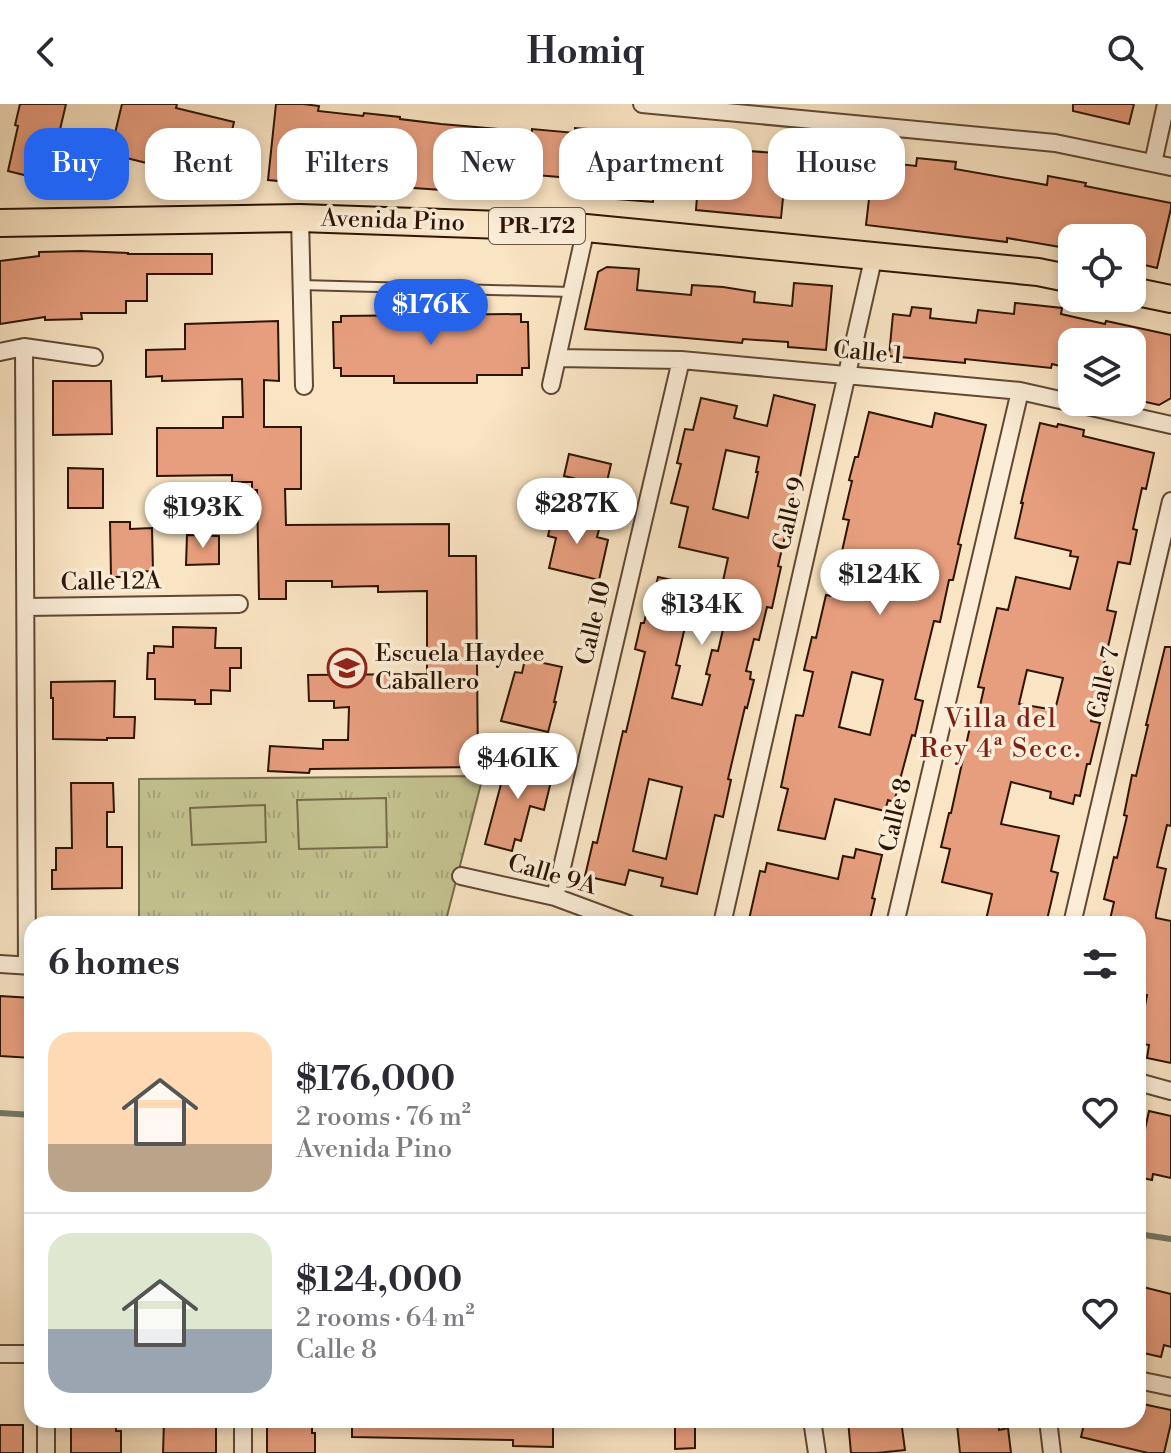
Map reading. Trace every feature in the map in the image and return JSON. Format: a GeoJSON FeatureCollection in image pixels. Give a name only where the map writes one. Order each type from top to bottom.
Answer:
{"type":"FeatureCollection","features":[{"type":"Feature","properties":{"kind":"main road","name":"Avenida Pino"},"geometry":{"type":"LineString","coordinates":[[0,223],[300,218],[586,228],[1058,276]]}},
{"type":"Feature","properties":{"kind":"main road"},"geometry":{"type":"LineString","coordinates":[[1146,294],[1171,299]]}},
{"type":"Feature","properties":{"kind":"street"},"geometry":{"type":"LineString","coordinates":[[642,104],[1055,143],[1171,167]]}},
{"type":"Feature","properties":{"kind":"street"},"geometry":{"type":"LineString","coordinates":[[1153,163],[1166,104]]}},
{"type":"Feature","properties":{"kind":"street"},"geometry":{"type":"LineString","coordinates":[[300,218],[304,386]]}},
{"type":"Feature","properties":{"kind":"street"},"geometry":{"type":"LineString","coordinates":[[551,385],[586,228]]}},
{"type":"Feature","properties":{"kind":"street","name":"Calle 9"},"geometry":{"type":"LineString","coordinates":[[724,916],[874,255]]}},
{"type":"Feature","properties":{"kind":"street"},"geometry":{"type":"LineString","coordinates":[[0,352],[24,347],[94,357]]}},
{"type":"Feature","properties":{"kind":"street"},"geometry":{"type":"LineString","coordinates":[[24,347],[29,916]]}},
{"type":"Feature","properties":{"kind":"street","name":"Calle 1"},"geometry":{"type":"LineString","coordinates":[[557,358],[681,360],[1020,391],[1171,425]]}},
{"type":"Feature","properties":{"kind":"street","name":"Calle 10"},"geometry":{"type":"LineString","coordinates":[[555,897],[681,360]]}},
{"type":"Feature","properties":{"kind":"street","name":"Calle 8"},"geometry":{"type":"LineString","coordinates":[[897,916],[1020,391]]}},
{"type":"Feature","properties":{"kind":"street","name":"Calle 7"},"geometry":{"type":"LineString","coordinates":[[1074,916],[1171,501]]}},
{"type":"Feature","properties":{"kind":"street","name":"Calle 12A"},"geometry":{"type":"LineString","coordinates":[[26,607],[239,604]]}},
{"type":"Feature","properties":{"kind":"street","name":"Calle 9A"},"geometry":{"type":"LineString","coordinates":[[461,876],[555,897],[606,916]]}},
{"type":"Feature","properties":{"kind":"street"},"geometry":{"type":"LineString","coordinates":[[0,964],[24,966]]}},
{"type":"Feature","properties":{"kind":"street"},"geometry":{"type":"LineString","coordinates":[[1146,1084],[1171,1091]]}},
{"type":"Feature","properties":{"kind":"street"},"geometry":{"type":"LineString","coordinates":[[0,1354],[24,1354]]}},
{"type":"Feature","properties":{"kind":"street"},"geometry":{"type":"LineString","coordinates":[[1146,1382],[1171,1387]]}},
{"type":"Feature","properties":{"kind":"street"},"geometry":{"type":"LineString","coordinates":[[46,1428],[46,1453]]}},
{"type":"Feature","properties":{"kind":"street"},"geometry":{"type":"LineString","coordinates":[[243,1428],[243,1453]]}},
{"type":"Feature","properties":{"kind":"street"},"geometry":{"type":"LineString","coordinates":[[813,1428],[816,1449]]}},
{"type":"Feature","properties":{"kind":"street"},"geometry":{"type":"LineString","coordinates":[[1049,1428],[1052,1453]]}},
{"type":"Feature","properties":{"kind":"lane"},"geometry":{"type":"LineString","coordinates":[[301,285],[572,292]]}},
{"type":"Feature","properties":{"kind":"green space"},"geometry":{"type":"Polygon","coordinates":[[[483,776],[447,916],[139,916],[139,779],[483,776]]]}},
{"type":"Feature","properties":{"kind":"green space"},"geometry":{"type":"Polygon","coordinates":[[[386,798],[387,847],[299,849],[297,800],[386,798]]]}},
{"type":"Feature","properties":{"kind":"green space"},"geometry":{"type":"Polygon","coordinates":[[[265,805],[266,842],[192,845],[190,808],[265,805]]]}},
{"type":"Feature","properties":{"kind":"building"},"geometry":{"type":"Polygon","coordinates":[[[20,104],[66,104],[60,128],[24,128],[24,175],[8,171],[18,126],[15,125],[20,104]]]}},
{"type":"Feature","properties":{"kind":"building"},"geometry":{"type":"Polygon","coordinates":[[[122,104],[177,104],[176,108],[234,122],[233,128],[145,128],[145,163],[129,159],[129,128],[116,128],[122,104]]]}},
{"type":"Feature","properties":{"kind":"building"},"geometry":{"type":"Polygon","coordinates":[[[276,104],[303,104],[319,106],[318,111],[363,116],[364,113],[486,128],[433,128],[433,189],[417,188],[417,128],[277,128],[277,181],[268,180],[276,104]]]}},
{"type":"Feature","properties":{"kind":"building"},"geometry":{"type":"Polygon","coordinates":[[[1073,104],[1134,104],[1129,124],[1073,111],[1073,104]]]}},
{"type":"Feature","properties":{"kind":"building"},"geometry":{"type":"Polygon","coordinates":[[[543,130],[559,132],[559,177],[543,176],[543,130]]]}},
{"type":"Feature","properties":{"kind":"building"},"geometry":{"type":"Polygon","coordinates":[[[752,151],[768,152],[768,200],[783,200],[781,218],[696,210],[697,200],[752,200],[752,151]]]}},
{"type":"Feature","properties":{"kind":"building"},"geometry":{"type":"Polygon","coordinates":[[[917,158],[956,162],[955,169],[1047,185],[1048,176],[1171,203],[1157,268],[1146,265],[1146,224],[1058,224],[1058,247],[1007,238],[1007,242],[866,225],[869,200],[905,200],[905,165],[916,166],[917,158]]]}},
{"type":"Feature","properties":{"kind":"building"},"geometry":{"type":"Polygon","coordinates":[[[39,252],[212,254],[212,274],[147,274],[147,301],[126,301],[126,313],[81,313],[82,319],[45,320],[45,317],[0,324],[0,261],[39,256],[39,252]]]}},
{"type":"Feature","properties":{"kind":"building"},"geometry":{"type":"Polygon","coordinates":[[[607,267],[639,269],[637,290],[691,295],[692,285],[723,287],[755,292],[754,302],[792,306],[794,283],[832,286],[826,350],[788,347],[788,342],[743,339],[742,343],[585,329],[598,272],[607,267]]]}},
{"type":"Feature","properties":{"kind":"building"},"geometry":{"type":"Polygon","coordinates":[[[1015,303],[1058,308],[1061,314],[1138,328],[1058,328],[1058,366],[1052,364],[1051,368],[965,359],[965,363],[889,356],[893,314],[910,316],[912,307],[931,309],[930,318],[976,323],[978,310],[1014,314],[1015,303]]]}},
{"type":"Feature","properties":{"kind":"building"},"geometry":{"type":"Polygon","coordinates":[[[521,314],[521,322],[528,322],[529,368],[522,368],[522,375],[477,375],[477,383],[394,383],[394,376],[341,376],[341,368],[334,368],[333,322],[341,322],[341,316],[521,314]]]}},
{"type":"Feature","properties":{"kind":"building"},"geometry":{"type":"Polygon","coordinates":[[[278,321],[279,381],[264,380],[264,427],[301,427],[301,489],[285,489],[286,525],[449,524],[449,556],[476,556],[478,767],[310,769],[309,773],[268,771],[270,746],[323,749],[323,740],[348,740],[349,707],[334,708],[334,701],[309,701],[308,675],[427,674],[427,591],[378,592],[378,586],[332,587],[332,581],[286,581],[286,599],[259,599],[257,490],[252,490],[252,482],[232,482],[232,475],[157,476],[157,428],[223,428],[223,417],[243,417],[242,379],[162,381],[162,376],[146,377],[146,350],[185,349],[185,324],[278,321]]]}},
{"type":"Feature","properties":{"kind":"building"},"geometry":{"type":"Polygon","coordinates":[[[1146,330],[1171,335],[1171,398],[1159,405],[1146,402],[1146,330]]]}},
{"type":"Feature","properties":{"kind":"building"},"geometry":{"type":"Polygon","coordinates":[[[53,381],[111,381],[112,434],[53,435],[53,381]]]}},
{"type":"Feature","properties":{"kind":"building"},"geometry":{"type":"Polygon","coordinates":[[[774,395],[815,405],[799,482],[796,481],[785,526],[778,566],[781,567],[772,608],[767,607],[759,640],[754,639],[746,671],[751,672],[750,679],[754,680],[728,779],[731,780],[723,817],[715,815],[697,894],[661,886],[663,878],[629,870],[625,885],[585,876],[593,842],[597,843],[645,652],[635,649],[653,586],[656,586],[658,577],[695,585],[676,665],[680,666],[672,698],[702,705],[710,675],[706,674],[712,650],[718,651],[732,591],[729,590],[731,582],[723,581],[728,558],[679,547],[688,507],[671,503],[681,464],[677,463],[685,429],[693,430],[701,398],[737,406],[734,418],[767,426],[774,395]],[[726,450],[713,509],[748,518],[759,457],[726,450]],[[649,779],[633,851],[666,859],[682,787],[649,779]]]}},
{"type":"Feature","properties":{"kind":"building"},"geometry":{"type":"Polygon","coordinates":[[[869,412],[932,427],[935,413],[986,425],[958,544],[961,545],[953,580],[949,580],[940,622],[934,621],[915,699],[923,701],[915,736],[912,735],[894,802],[888,800],[885,811],[835,799],[825,839],[778,830],[788,789],[781,787],[796,715],[803,716],[813,672],[804,670],[812,637],[816,638],[826,595],[832,596],[849,520],[843,519],[852,481],[849,480],[855,457],[858,457],[869,412]],[[852,672],[839,727],[870,735],[883,680],[852,672]]]}},
{"type":"Feature","properties":{"kind":"building"},"geometry":{"type":"Polygon","coordinates":[[[1040,423],[1084,430],[1083,436],[1154,453],[1133,529],[1137,530],[1130,564],[1118,562],[1107,610],[1116,612],[1091,721],[1100,723],[1080,796],[1075,795],[1073,804],[1050,798],[1051,792],[1011,782],[1001,824],[1059,836],[1051,871],[1058,873],[1048,916],[987,916],[992,894],[942,882],[950,849],[941,847],[970,727],[975,728],[984,688],[978,687],[997,608],[1008,610],[1016,577],[1070,589],[1078,557],[1070,556],[1071,551],[1015,538],[1040,423]],[[1027,670],[1019,704],[1055,710],[1063,678],[1027,670]]]}},
{"type":"Feature","properties":{"kind":"building"},"geometry":{"type":"Polygon","coordinates":[[[569,454],[611,464],[606,486],[564,476],[569,454]]]}},
{"type":"Feature","properties":{"kind":"building"},"geometry":{"type":"Polygon","coordinates":[[[68,468],[103,469],[103,508],[68,508],[68,468]]]}},
{"type":"Feature","properties":{"kind":"building"},"geometry":{"type":"Polygon","coordinates":[[[554,511],[601,522],[597,537],[608,540],[599,580],[549,568],[556,538],[548,536],[554,511]]]}},
{"type":"Feature","properties":{"kind":"building"},"geometry":{"type":"Polygon","coordinates":[[[110,522],[130,522],[130,529],[152,528],[153,571],[129,572],[129,577],[111,577],[110,522]]]}},
{"type":"Feature","properties":{"kind":"building"},"geometry":{"type":"Polygon","coordinates":[[[187,535],[219,536],[219,564],[186,565],[187,535]]]}},
{"type":"Feature","properties":{"kind":"building"},"geometry":{"type":"Polygon","coordinates":[[[173,627],[216,628],[215,648],[241,648],[241,668],[230,668],[230,691],[211,690],[211,704],[195,704],[195,700],[155,699],[155,679],[147,679],[148,653],[154,653],[154,646],[173,647],[173,627]]]}},
{"type":"Feature","properties":{"kind":"building"},"geometry":{"type":"Polygon","coordinates":[[[1165,647],[1171,647],[1171,826],[1167,825],[1157,867],[1166,869],[1156,918],[1171,921],[1171,1063],[1147,1058],[1146,916],[1111,916],[1114,902],[1104,899],[1114,857],[1117,858],[1132,775],[1136,776],[1165,647]]]}},
{"type":"Feature","properties":{"kind":"building"},"geometry":{"type":"Polygon","coordinates":[[[525,659],[562,667],[548,732],[501,721],[515,672],[522,673],[525,659]]]}},
{"type":"Feature","properties":{"kind":"building"},"geometry":{"type":"Polygon","coordinates":[[[115,681],[114,717],[135,717],[134,738],[53,739],[51,682],[115,681]]]}},
{"type":"Feature","properties":{"kind":"building"},"geometry":{"type":"Polygon","coordinates":[[[508,758],[554,769],[544,810],[530,806],[521,841],[515,839],[512,851],[485,844],[508,758]]]}},
{"type":"Feature","properties":{"kind":"building"},"geometry":{"type":"Polygon","coordinates":[[[71,783],[113,783],[114,812],[107,812],[107,847],[122,847],[122,888],[52,889],[56,848],[72,848],[71,783]]]}},
{"type":"Feature","properties":{"kind":"building"},"geometry":{"type":"Polygon","coordinates":[[[856,849],[882,855],[871,916],[750,916],[760,871],[765,872],[767,863],[838,879],[843,856],[854,858],[856,849]]]}},
{"type":"Feature","properties":{"kind":"building"},"geometry":{"type":"Polygon","coordinates":[[[0,996],[24,998],[24,1058],[0,1056],[0,996]]]}},
{"type":"Feature","properties":{"kind":"building"},"geometry":{"type":"Polygon","coordinates":[[[1149,1111],[1171,1116],[1171,1178],[1153,1174],[1152,1180],[1146,1179],[1149,1111]]]}},
{"type":"Feature","properties":{"kind":"building"},"geometry":{"type":"Polygon","coordinates":[[[1146,1288],[1171,1294],[1171,1347],[1164,1345],[1161,1357],[1146,1354],[1146,1288]]]}},
{"type":"Feature","properties":{"kind":"building"},"geometry":{"type":"Polygon","coordinates":[[[1146,1405],[1171,1410],[1164,1453],[1148,1453],[1081,1437],[1083,1428],[1146,1428],[1146,1405]]]}},
{"type":"Feature","properties":{"kind":"building"},"geometry":{"type":"Polygon","coordinates":[[[0,1425],[23,1425],[23,1453],[0,1453],[0,1425]]]}},
{"type":"Feature","properties":{"kind":"building"},"geometry":{"type":"Polygon","coordinates":[[[71,1428],[116,1428],[116,1431],[121,1431],[121,1453],[71,1453],[71,1428]]]}},
{"type":"Feature","properties":{"kind":"building"},"geometry":{"type":"Polygon","coordinates":[[[164,1428],[216,1428],[216,1453],[163,1453],[164,1428]]]}},
{"type":"Feature","properties":{"kind":"building"},"geometry":{"type":"Polygon","coordinates":[[[267,1428],[312,1428],[312,1433],[315,1433],[315,1453],[267,1453],[267,1428]]]}},
{"type":"Feature","properties":{"kind":"building"},"geometry":{"type":"Polygon","coordinates":[[[352,1428],[553,1428],[553,1447],[513,1446],[513,1440],[352,1437],[352,1428]]]}},
{"type":"Feature","properties":{"kind":"building"},"geometry":{"type":"Polygon","coordinates":[[[675,1428],[695,1428],[695,1448],[675,1449],[675,1428]]]}},
{"type":"Feature","properties":{"kind":"building"},"geometry":{"type":"Polygon","coordinates":[[[849,1428],[902,1428],[905,1450],[851,1453],[849,1428]]]}},
{"type":"Feature","properties":{"kind":"building"},"geometry":{"type":"Polygon","coordinates":[[[957,1428],[1008,1428],[1011,1453],[960,1453],[957,1428]]]}},
{"type":"Feature","properties":{"kind":"waterway"},"geometry":{"type":"LineString","coordinates":[[0,1113],[24,1114]]}},
{"type":"Feature","properties":{"kind":"waterway"},"geometry":{"type":"LineString","coordinates":[[1146,1235],[1171,1239]]}},
{"type":"Feature","properties":{"kind":"place","name":"Escuela Haydee Caballero"},"geometry":{"type":"Point","coordinates":[347,668]}},
{"type":"Feature","properties":{"kind":"district","name":"Villa del Rey 4ª Secc."},"geometry":{"type":"Point","coordinates":[1001,734]}}]}
